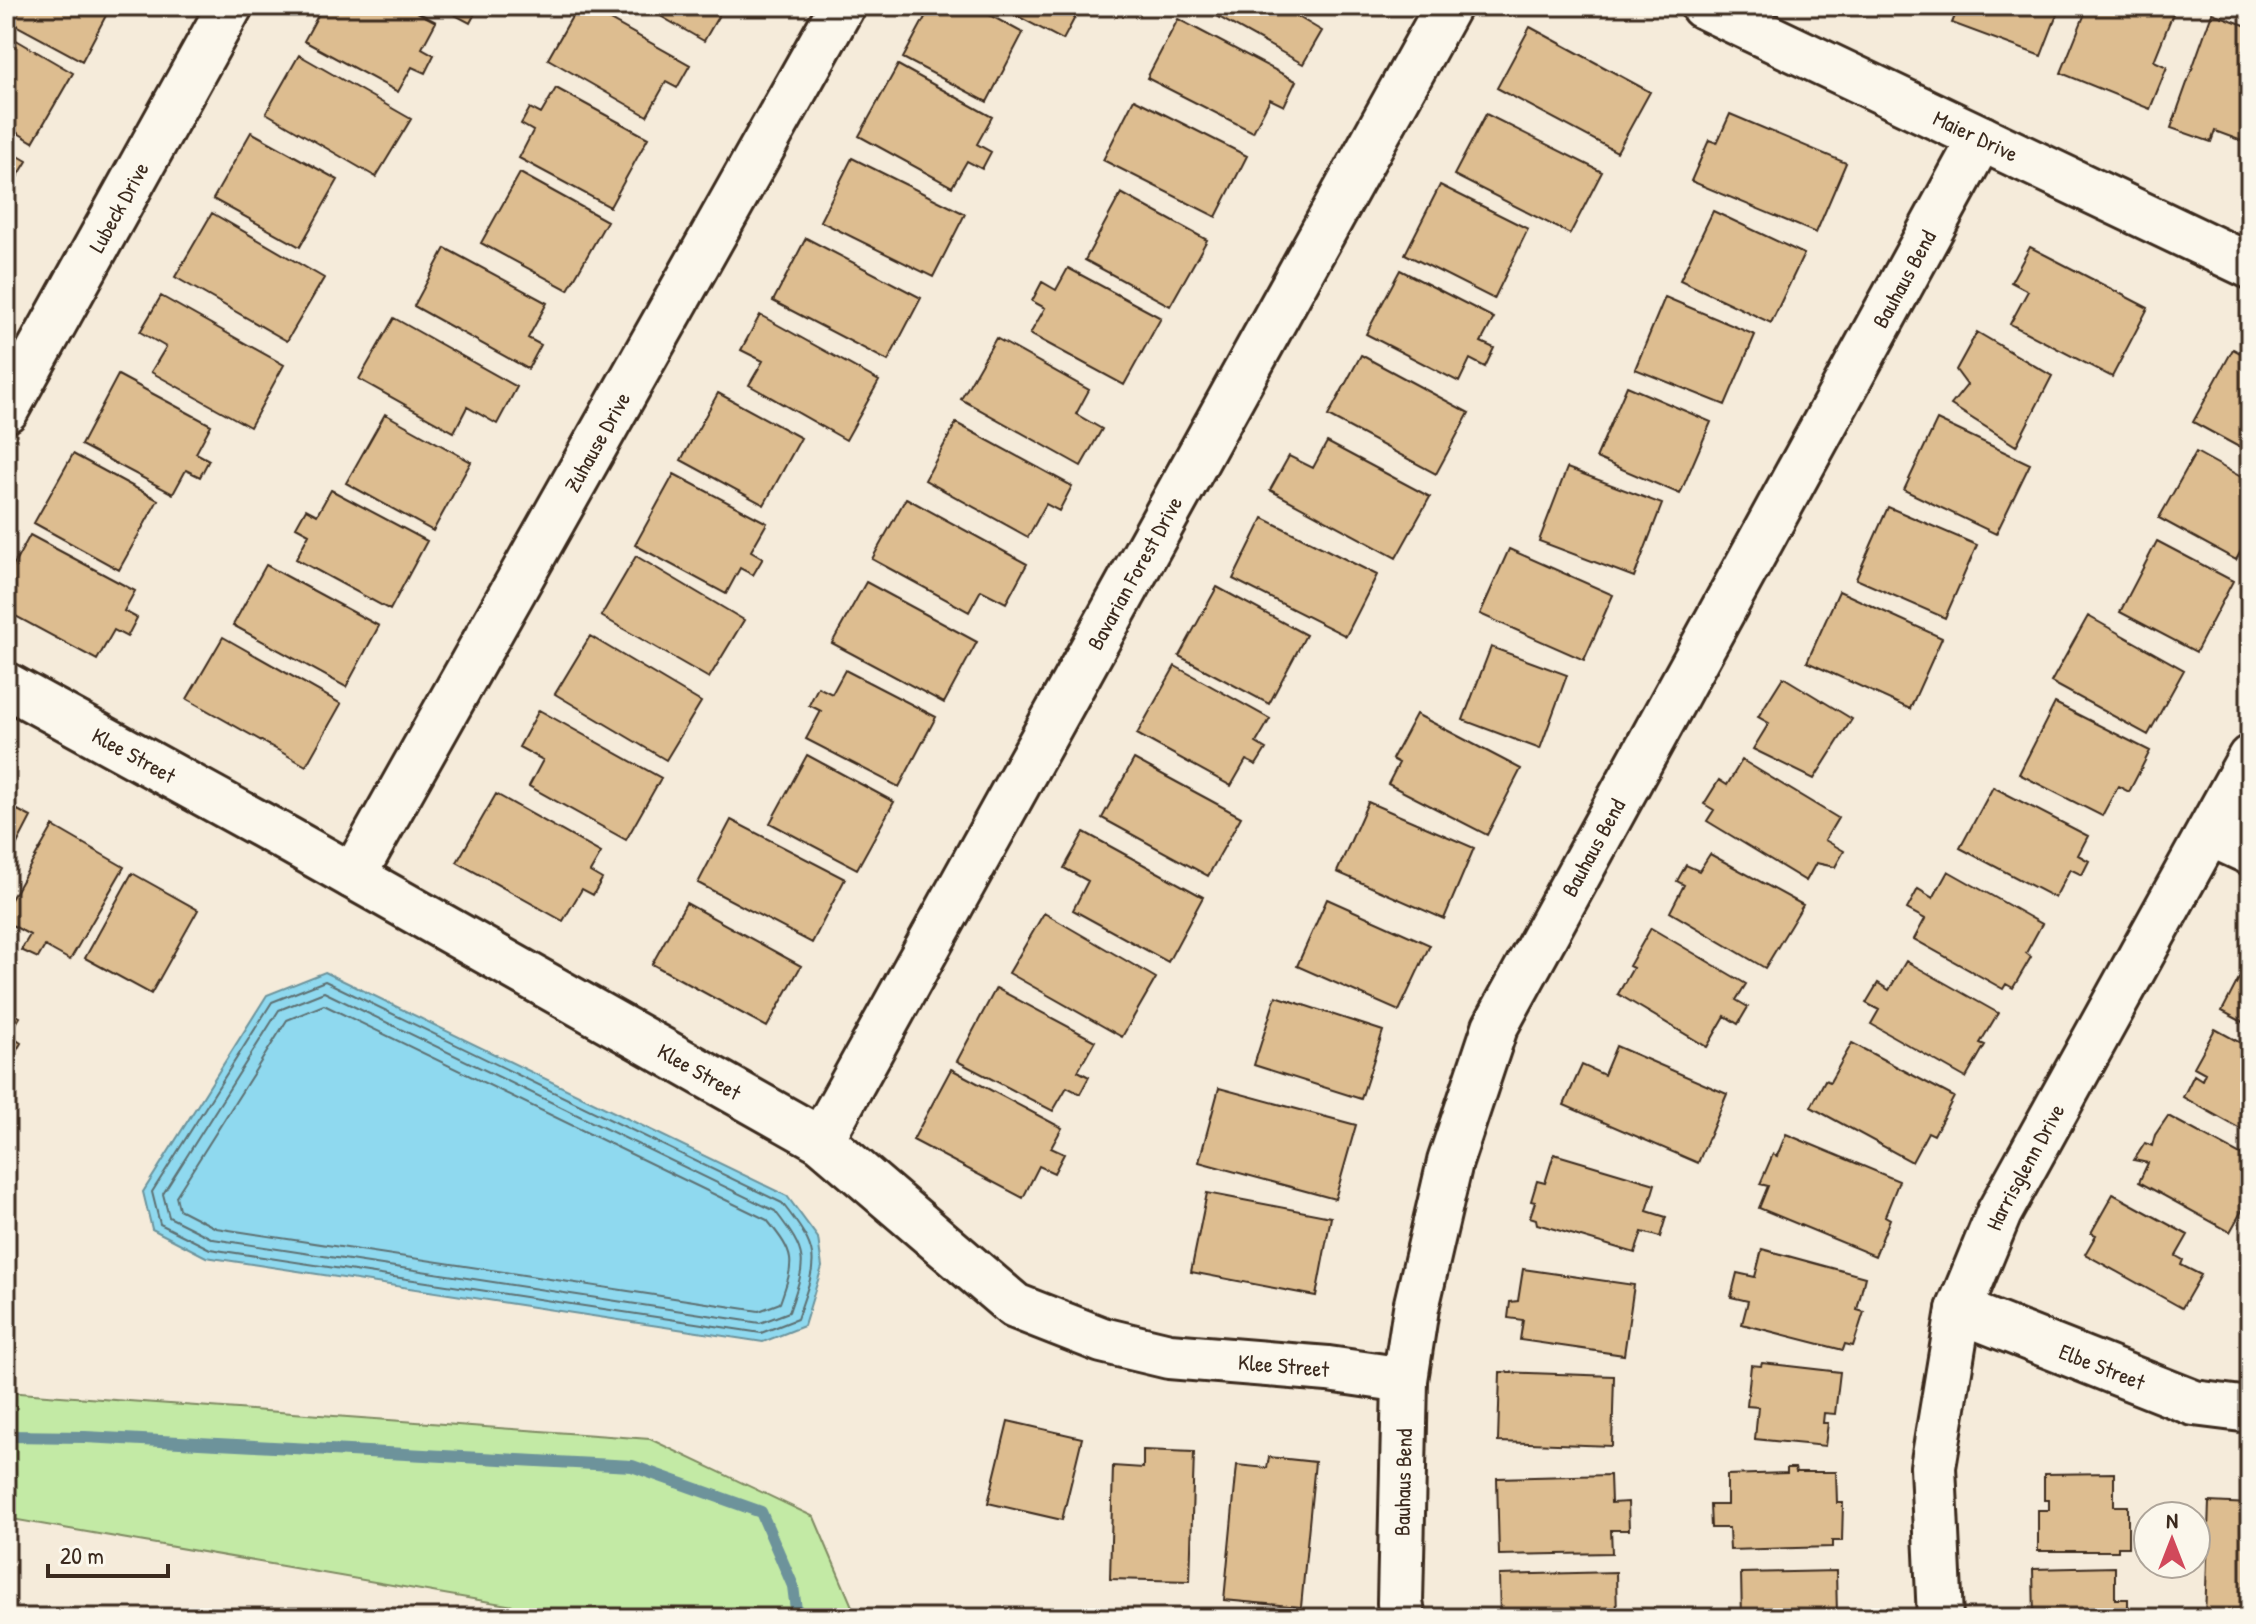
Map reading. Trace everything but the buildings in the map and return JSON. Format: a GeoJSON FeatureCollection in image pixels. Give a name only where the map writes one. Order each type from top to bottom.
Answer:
{"type":"FeatureCollection","features":[{"type":"Feature","properties":{"kind":"street","name":"Lubeck Drive"},"geometry":{"type":"LineString","coordinates":[[6,410],[230,6]]}},
{"type":"Feature","properties":{"kind":"street","name":"Zuhause Drive"},"geometry":{"type":"LineString","coordinates":[[353,876],[842,6]]}},
{"type":"Feature","properties":{"kind":"street","name":"Bavarian Forest Drive"},"geometry":{"type":"LineString","coordinates":[[821,1140],[1448,6]]}},
{"type":"Feature","properties":{"kind":"street","name":"Maier Drive"},"geometry":{"type":"LineString","coordinates":[[1703,6],[2250,266]]}},
{"type":"Feature","properties":{"kind":"street","name":"Bauhaus Bend"},"geometry":{"type":"LineString","coordinates":[[1403,1618],[1400,1603],[1405,1380],[1416,1308],[1450,1162],[1495,1027],[1981,138]]}},
{"type":"Feature","properties":{"kind":"street","name":"Klee Street"},"geometry":{"type":"LineString","coordinates":[[6,685],[821,1140],[1015,1306],[1102,1340],[1169,1356],[1328,1369],[1405,1380]]}},
{"type":"Feature","properties":{"kind":"street","name":"Harrisglenn Drive"},"geometry":{"type":"LineString","coordinates":[[1940,1618],[1933,1467],[1959,1310],[1999,1213],[2250,758]]}},
{"type":"Feature","properties":{"kind":"street"},"geometry":{"type":"LineString","coordinates":[[2209,833],[2250,852]]}},
{"type":"Feature","properties":{"kind":"street","name":"Elbe Street"},"geometry":{"type":"LineString","coordinates":[[1959,1310],[2194,1403],[2250,1410]]}},
{"type":"Feature","properties":{"kind":"green space"},"geometry":{"type":"Polygon","coordinates":[[[6,1392],[650,1439],[814,1517],[857,1618],[583,1618],[6,1518],[6,1392]]]}},
{"type":"Feature","properties":{"kind":"water"},"geometry":{"type":"Polygon","coordinates":[[[325,972],[787,1196],[818,1238],[822,1267],[804,1326],[763,1342],[206,1257],[152,1229],[143,1192],[267,995],[325,972]]]}},
{"type":"Feature","properties":{"kind":"waterway"},"geometry":{"type":"LineString","coordinates":[[6,1436],[85,1437],[632,1466],[761,1512],[793,1586],[797,1618]]}}]}
